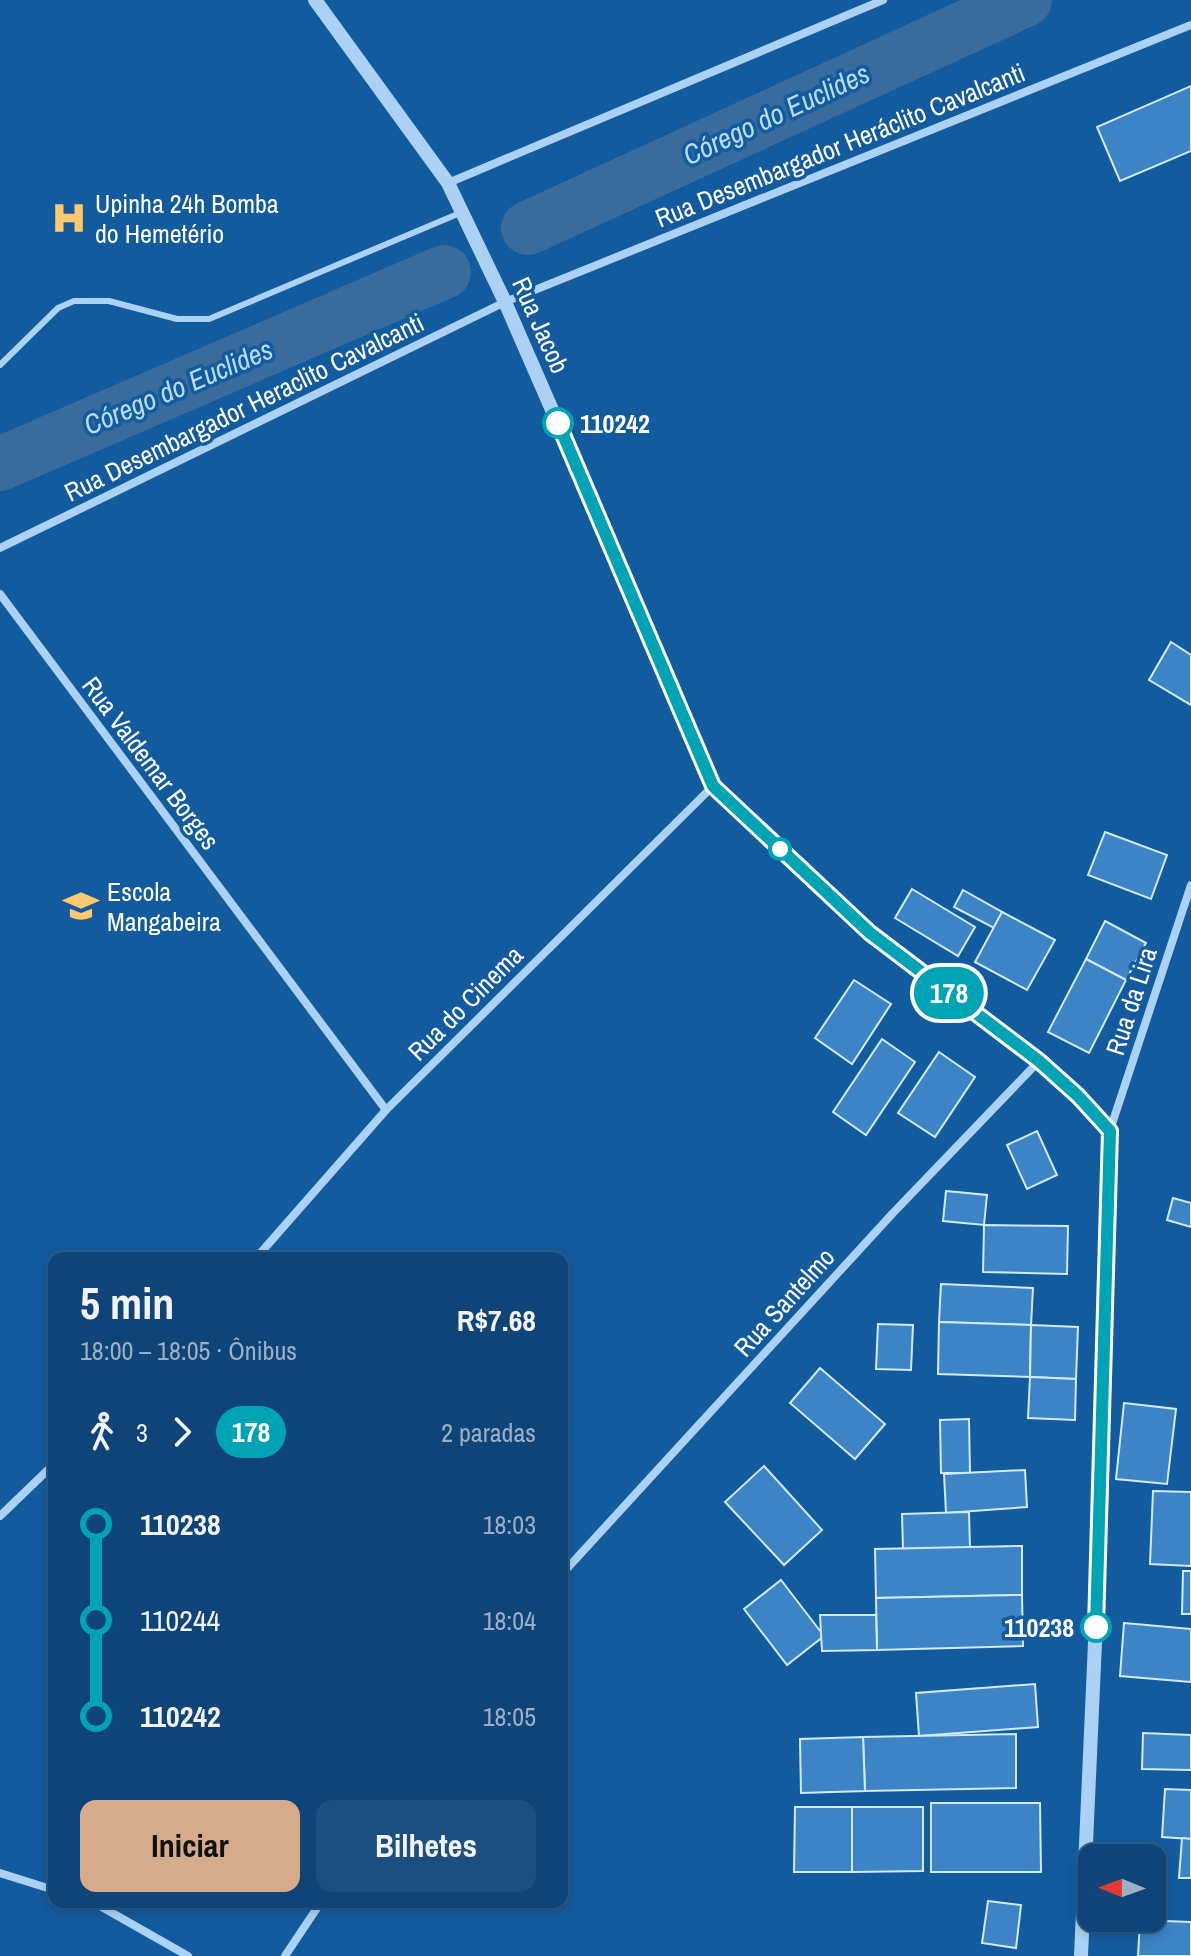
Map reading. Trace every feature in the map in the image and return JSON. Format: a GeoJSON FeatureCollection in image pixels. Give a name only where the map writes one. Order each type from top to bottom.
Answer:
{"type":"FeatureCollection","features":[{"type":"Feature","properties":{"kind":"street","name":"Rua Jacob"},"geometry":{"type":"LineString","coordinates":[[315,0],[448,183],[505,302],[713,786],[870,933],[1039,1061],[1078,1096],[1110,1131]]}},
{"type":"Feature","properties":{"kind":"street"},"geometry":{"type":"LineString","coordinates":[[448,183],[883,0]]}},
{"type":"Feature","properties":{"kind":"street","name":"Rua Desembargador Heráclito Cavalcanti"},"geometry":{"type":"LineString","coordinates":[[505,302],[1191,25]]}},
{"type":"Feature","properties":{"kind":"street","name":"Rua Desembargador Heraclito Cavalcanti"},"geometry":{"type":"LineString","coordinates":[[0,548],[505,302]]}},
{"type":"Feature","properties":{"kind":"street","name":"Rua Valdemar Borges"},"geometry":{"type":"LineString","coordinates":[[0,594],[386,1110]]}},
{"type":"Feature","properties":{"kind":"street","name":"Rua do Cinema"},"geometry":{"type":"LineString","coordinates":[[261,1252],[386,1110],[713,786]]}},
{"type":"Feature","properties":{"kind":"street","name":"Rua da Lira"},"geometry":{"type":"LineString","coordinates":[[1110,1131],[1191,885]]}},
{"type":"Feature","properties":{"kind":"street","name":"Rua Santelmo"},"geometry":{"type":"LineString","coordinates":[[568,1567],[882,1225],[1039,1061]]}},
{"type":"Feature","properties":{"kind":"street"},"geometry":{"type":"LineString","coordinates":[[1081,1956],[1101,1508],[1110,1131]]}},
{"type":"Feature","properties":{"kind":"street"},"geometry":{"type":"LineString","coordinates":[[0,1516],[48,1470]]}},
{"type":"Feature","properties":{"kind":"street"},"geometry":{"type":"LineString","coordinates":[[0,1873],[48,1888]]}},
{"type":"Feature","properties":{"kind":"street"},"geometry":{"type":"LineString","coordinates":[[104,1908],[188,1956]]}},
{"type":"Feature","properties":{"kind":"street"},"geometry":{"type":"LineString","coordinates":[[285,1956],[317,1908]]}},
{"type":"Feature","properties":{"kind":"lane"},"geometry":{"type":"LineString","coordinates":[[0,365],[58,308],[74,301],[109,301],[177,319],[209,319],[462,212]]}},
{"type":"Feature","properties":{"kind":"building"},"geometry":{"type":"Polygon","coordinates":[[[1191,86],[1191,151],[1120,181],[1097,127],[1191,86]]]}},
{"type":"Feature","properties":{"kind":"building"},"geometry":{"type":"Polygon","coordinates":[[[1171,642],[1191,655],[1191,705],[1149,680],[1171,642]]]}},
{"type":"Feature","properties":{"kind":"building"},"geometry":{"type":"Polygon","coordinates":[[[1105,832],[1167,855],[1151,899],[1088,875],[1105,832]]]}},
{"type":"Feature","properties":{"kind":"building"},"geometry":{"type":"Polygon","coordinates":[[[912,889],[975,927],[958,956],[895,918],[912,889]]]}},
{"type":"Feature","properties":{"kind":"building"},"geometry":{"type":"Polygon","coordinates":[[[963,890],[1002,912],[994,928],[954,907],[963,890]]]}},
{"type":"Feature","properties":{"kind":"building"},"geometry":{"type":"Polygon","coordinates":[[[1002,912],[1055,940],[1027,990],[975,962],[1002,912]]]}},
{"type":"Feature","properties":{"kind":"building"},"geometry":{"type":"Polygon","coordinates":[[[1105,921],[1146,943],[1126,980],[1086,959],[1105,921]]]}},
{"type":"Feature","properties":{"kind":"building"},"geometry":{"type":"Polygon","coordinates":[[[1086,959],[1126,980],[1089,1053],[1048,1032],[1086,959]]]}},
{"type":"Feature","properties":{"kind":"building"},"geometry":{"type":"Polygon","coordinates":[[[854,980],[891,1004],[852,1064],[815,1038],[854,980]]]}},
{"type":"Feature","properties":{"kind":"building"},"geometry":{"type":"Polygon","coordinates":[[[882,1039],[915,1062],[866,1135],[833,1112],[882,1039]]]}},
{"type":"Feature","properties":{"kind":"building"},"geometry":{"type":"Polygon","coordinates":[[[939,1052],[975,1077],[935,1137],[898,1113],[939,1052]]]}},
{"type":"Feature","properties":{"kind":"building"},"geometry":{"type":"Polygon","coordinates":[[[1037,1131],[1057,1175],[1027,1189],[1007,1145],[1037,1131]]]}},
{"type":"Feature","properties":{"kind":"building"},"geometry":{"type":"Polygon","coordinates":[[[946,1191],[987,1195],[984,1225],[943,1221],[946,1191]]]}},
{"type":"Feature","properties":{"kind":"building"},"geometry":{"type":"Polygon","coordinates":[[[1173,1198],[1191,1203],[1191,1227],[1167,1220],[1173,1198]]]}},
{"type":"Feature","properties":{"kind":"building"},"geometry":{"type":"Polygon","coordinates":[[[984,1225],[1068,1226],[1067,1274],[983,1272],[984,1225]]]}},
{"type":"Feature","properties":{"kind":"building"},"geometry":{"type":"Polygon","coordinates":[[[941,1284],[1033,1288],[1031,1325],[939,1322],[941,1284]]]}},
{"type":"Feature","properties":{"kind":"building"},"geometry":{"type":"Polygon","coordinates":[[[939,1322],[1031,1325],[1030,1377],[938,1374],[939,1322]]]}},
{"type":"Feature","properties":{"kind":"building"},"geometry":{"type":"Polygon","coordinates":[[[878,1324],[913,1325],[911,1370],[876,1369],[878,1324]]]}},
{"type":"Feature","properties":{"kind":"building"},"geometry":{"type":"Polygon","coordinates":[[[1031,1325],[1078,1327],[1076,1379],[1030,1377],[1031,1325]]]}},
{"type":"Feature","properties":{"kind":"building"},"geometry":{"type":"Polygon","coordinates":[[[820,1368],[885,1424],[855,1459],[790,1403],[820,1368]]]}},
{"type":"Feature","properties":{"kind":"building"},"geometry":{"type":"Polygon","coordinates":[[[1030,1377],[1076,1379],[1075,1420],[1028,1418],[1030,1377]]]}},
{"type":"Feature","properties":{"kind":"building"},"geometry":{"type":"Polygon","coordinates":[[[1124,1403],[1176,1409],[1167,1484],[1116,1479],[1124,1403]]]}},
{"type":"Feature","properties":{"kind":"building"},"geometry":{"type":"Polygon","coordinates":[[[969,1419],[970,1473],[941,1473],[940,1420],[969,1419]]]}},
{"type":"Feature","properties":{"kind":"building"},"geometry":{"type":"Polygon","coordinates":[[[764,1466],[822,1530],[784,1565],[725,1502],[764,1466]]]}},
{"type":"Feature","properties":{"kind":"building"},"geometry":{"type":"Polygon","coordinates":[[[1025,1470],[1027,1507],[946,1513],[944,1474],[1025,1470]]]}},
{"type":"Feature","properties":{"kind":"building"},"geometry":{"type":"Polygon","coordinates":[[[1153,1491],[1191,1492],[1191,1566],[1150,1564],[1153,1491]]]}},
{"type":"Feature","properties":{"kind":"building"},"geometry":{"type":"Polygon","coordinates":[[[969,1512],[970,1548],[903,1549],[902,1514],[969,1512]]]}},
{"type":"Feature","properties":{"kind":"building"},"geometry":{"type":"Polygon","coordinates":[[[1022,1546],[1022,1595],[876,1598],[875,1549],[1022,1546]]]}},
{"type":"Feature","properties":{"kind":"building"},"geometry":{"type":"Polygon","coordinates":[[[1183,1571],[1191,1571],[1191,1614],[1182,1614],[1183,1571]]]}},
{"type":"Feature","properties":{"kind":"building"},"geometry":{"type":"Polygon","coordinates":[[[781,1580],[824,1636],[787,1665],[744,1609],[781,1580]]]}},
{"type":"Feature","properties":{"kind":"building"},"geometry":{"type":"Polygon","coordinates":[[[1022,1595],[1023,1646],[877,1650],[876,1598],[1022,1595]]]}},
{"type":"Feature","properties":{"kind":"building"},"geometry":{"type":"Polygon","coordinates":[[[820,1615],[876,1615],[877,1650],[822,1651],[820,1615]]]}},
{"type":"Feature","properties":{"kind":"building"},"geometry":{"type":"Polygon","coordinates":[[[1124,1623],[1191,1629],[1191,1682],[1120,1676],[1124,1623]]]}},
{"type":"Feature","properties":{"kind":"building"},"geometry":{"type":"Polygon","coordinates":[[[1035,1684],[1038,1727],[919,1736],[916,1693],[1035,1684]]]}},
{"type":"Feature","properties":{"kind":"building"},"geometry":{"type":"Polygon","coordinates":[[[1143,1733],[1191,1735],[1191,1770],[1142,1769],[1143,1733]]]}},
{"type":"Feature","properties":{"kind":"building"},"geometry":{"type":"Polygon","coordinates":[[[1016,1734],[1016,1788],[865,1791],[863,1737],[1016,1734]]]}},
{"type":"Feature","properties":{"kind":"building"},"geometry":{"type":"Polygon","coordinates":[[[863,1737],[865,1791],[801,1793],[800,1739],[863,1737]]]}},
{"type":"Feature","properties":{"kind":"building"},"geometry":{"type":"Polygon","coordinates":[[[1165,1789],[1191,1790],[1191,1839],[1162,1837],[1165,1789]]]}},
{"type":"Feature","properties":{"kind":"building"},"geometry":{"type":"Polygon","coordinates":[[[931,1803],[1040,1803],[1041,1872],[931,1872],[931,1803]]]}},
{"type":"Feature","properties":{"kind":"building"},"geometry":{"type":"Polygon","coordinates":[[[795,1807],[852,1807],[852,1872],[794,1872],[795,1807]]]}},
{"type":"Feature","properties":{"kind":"building"},"geometry":{"type":"Polygon","coordinates":[[[852,1807],[923,1807],[923,1871],[852,1872],[852,1807]]]}},
{"type":"Feature","properties":{"kind":"building"},"geometry":{"type":"Polygon","coordinates":[[[1182,1838],[1191,1839],[1191,1878],[1179,1878],[1182,1838]]]}},
{"type":"Feature","properties":{"kind":"building"},"geometry":{"type":"Polygon","coordinates":[[[988,1901],[1021,1905],[1016,1948],[982,1943],[988,1901]]]}},
{"type":"Feature","properties":{"kind":"building"},"geometry":{"type":"Polygon","coordinates":[[[1166,1921],[1191,1922],[1191,1956],[1138,1956],[1139,1932],[1166,1932],[1166,1921]]]}},
{"type":"Feature","properties":{"kind":"waterway","name":"Córego do Euclides"},"geometry":{"type":"LineString","coordinates":[[528,228],[1025,0]]}},
{"type":"Feature","properties":{"kind":"waterway","name":"Córego do Euclides"},"geometry":{"type":"LineString","coordinates":[[0,464],[444,272]]}},
{"type":"Feature","properties":{"kind":"bus line","name":"178"},"geometry":{"type":"LineString","coordinates":[[558,423],[713,786],[870,933],[1039,1061],[1078,1096],[1110,1131],[1096,1627]]}},
{"type":"Feature","properties":{"kind":"place","name":"Upinha 24h Bomba do Hemetério"},"geometry":{"type":"Point","coordinates":[69,218]}},
{"type":"Feature","properties":{"kind":"place","name":"110242"},"geometry":{"type":"Point","coordinates":[558,423]}},
{"type":"Feature","properties":{"kind":"place","name":"Escola Mangabeira"},"geometry":{"type":"Point","coordinates":[81,906]}},
{"type":"Feature","properties":{"kind":"place","name":"110238"},"geometry":{"type":"Point","coordinates":[1096,1627]}}]}
